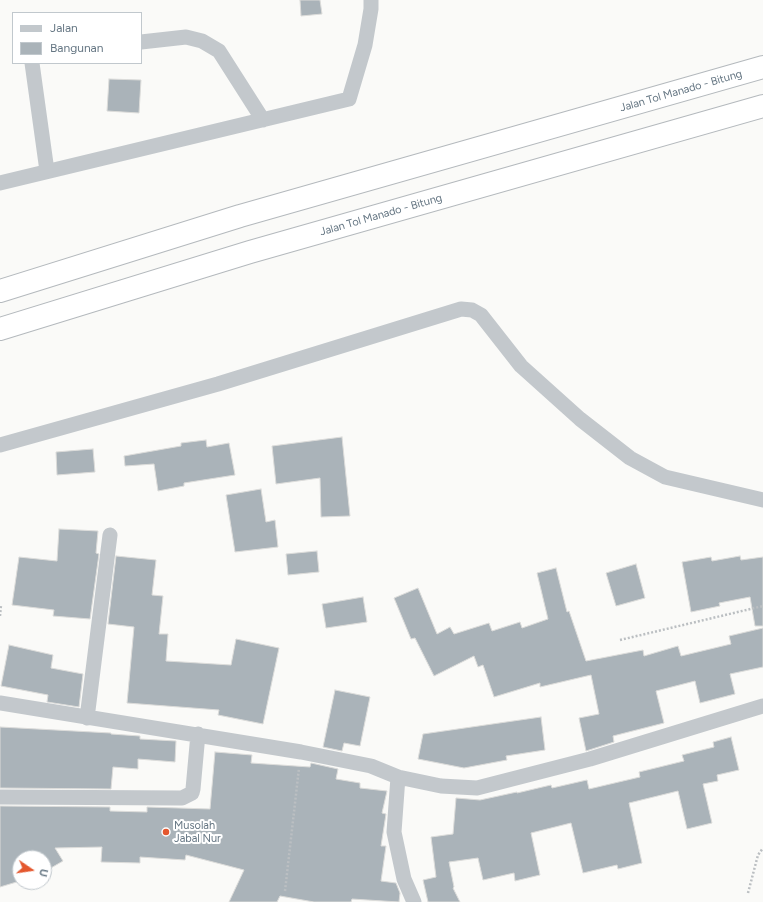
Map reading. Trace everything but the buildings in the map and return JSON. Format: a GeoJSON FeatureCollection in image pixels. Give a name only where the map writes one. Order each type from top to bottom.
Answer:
{"type":"FeatureCollection","features":[{"type":"Feature","properties":{"kind":"highway","name":"Jalan Tol Manado - Bitung"},"geometry":{"type":"LineString","coordinates":[[0,291],[240,216],[763,67]]}},
{"type":"Feature","properties":{"kind":"highway","name":"Jalan Tol Manado - Bitung"},"geometry":{"type":"LineString","coordinates":[[0,329],[250,252],[763,106]]}},
{"type":"Feature","properties":{"kind":"street"},"geometry":{"type":"LineString","coordinates":[[0,183],[349,98],[365,45],[372,9],[370,0]]}},
{"type":"Feature","properties":{"kind":"street"},"geometry":{"type":"LineString","coordinates":[[142,42],[186,37],[202,40],[219,51],[263,120]]}},
{"type":"Feature","properties":{"kind":"street"},"geometry":{"type":"LineString","coordinates":[[32,64],[47,171]]}},
{"type":"Feature","properties":{"kind":"street"},"geometry":{"type":"LineString","coordinates":[[0,445],[218,384],[461,309],[472,310],[481,315],[521,366],[580,419],[630,458],[665,477],[763,500]]}},
{"type":"Feature","properties":{"kind":"street"},"geometry":{"type":"LineString","coordinates":[[88,718],[110,536]]}},
{"type":"Feature","properties":{"kind":"street"},"geometry":{"type":"LineString","coordinates":[[0,703],[88,718],[198,734],[301,752],[371,766],[398,777],[441,786],[477,788],[590,759],[763,706]]}},
{"type":"Feature","properties":{"kind":"street"},"geometry":{"type":"LineString","coordinates":[[0,797],[182,798],[192,793],[193,789],[198,734]]}},
{"type":"Feature","properties":{"kind":"street"},"geometry":{"type":"LineString","coordinates":[[398,777],[394,832],[404,879],[414,902]]}},
{"type":"Feature","properties":{"kind":"path"},"geometry":{"type":"LineString","coordinates":[[0,616],[1,605]]}},
{"type":"Feature","properties":{"kind":"path"},"geometry":{"type":"LineString","coordinates":[[620,640],[763,606]]}},
{"type":"Feature","properties":{"kind":"path"},"geometry":{"type":"LineString","coordinates":[[285,891],[301,752]]}},
{"type":"Feature","properties":{"kind":"path"},"geometry":{"type":"LineString","coordinates":[[748,893],[758,855],[763,848]]}},
{"type":"Feature","properties":{"kind":"place","name":"Musolah Jabal Nur"},"geometry":{"type":"Point","coordinates":[166,832]}}]}
